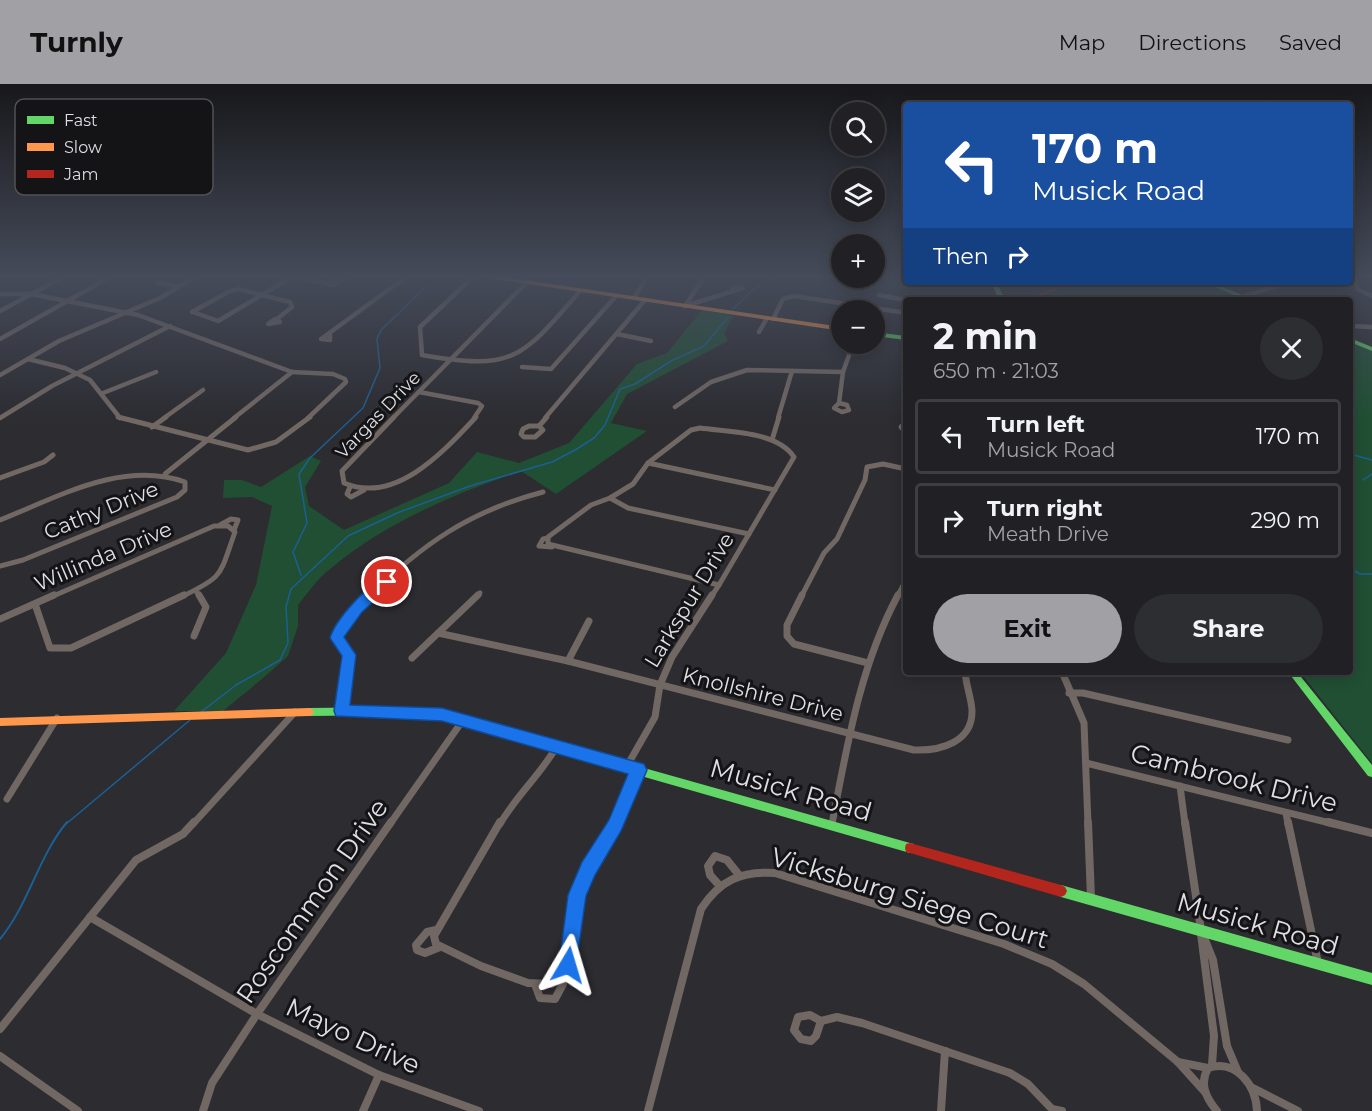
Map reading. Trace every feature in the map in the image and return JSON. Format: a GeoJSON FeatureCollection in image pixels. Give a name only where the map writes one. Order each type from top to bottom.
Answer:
{"type":"FeatureCollection","features":[{"type":"Feature","properties":{"kind":"street"},"geometry":{"type":"LineString","coordinates":[[0,339],[25,325]]}},
{"type":"Feature","properties":{"kind":"street"},"geometry":{"type":"LineString","coordinates":[[0,375],[59,341],[99,325]]}},
{"type":"Feature","properties":{"kind":"street"},"geometry":{"type":"LineString","coordinates":[[28,359],[76,373],[96,385],[103,393],[114,415],[248,450],[263,449],[278,443],[345,382],[345,379],[339,375],[303,375],[292,372],[167,325]]}},
{"type":"Feature","properties":{"kind":"street"},"geometry":{"type":"LineString","coordinates":[[330,335],[342,325]]}},
{"type":"Feature","properties":{"kind":"street"},"geometry":{"type":"LineString","coordinates":[[422,325],[420,327],[422,355],[476,364],[497,363],[523,352],[531,347],[550,325]]}},
{"type":"Feature","properties":{"kind":"street","name":"Vargas Drive"},"geometry":{"type":"LineString","coordinates":[[353,488],[342,479],[342,471],[485,325]]}},
{"type":"Feature","properties":{"kind":"street"},"geometry":{"type":"LineString","coordinates":[[522,367],[551,369],[590,325]]}},
{"type":"Feature","properties":{"kind":"street"},"geometry":{"type":"LineString","coordinates":[[539,426],[624,325]]}},
{"type":"Feature","properties":{"kind":"street"},"geometry":{"type":"LineString","coordinates":[[759,332],[765,325]]}},
{"type":"Feature","properties":{"kind":"street"},"geometry":{"type":"LineString","coordinates":[[813,325],[831,327]]}},
{"type":"Feature","properties":{"kind":"street"},"geometry":{"type":"LineString","coordinates":[[0,418],[76,373],[171,326]]}},
{"type":"Feature","properties":{"kind":"street"},"geometry":{"type":"LineString","coordinates":[[1353,326],[1372,327]]}},
{"type":"Feature","properties":{"kind":"street"},"geometry":{"type":"LineString","coordinates":[[617,334],[651,341]]}},
{"type":"Feature","properties":{"kind":"street"},"geometry":{"type":"LineString","coordinates":[[885,335],[903,338]]}},
{"type":"Feature","properties":{"kind":"street"},"geometry":{"type":"LineString","coordinates":[[1353,341],[1372,349]]}},
{"type":"Feature","properties":{"kind":"street"},"geometry":{"type":"LineString","coordinates":[[839,404],[843,372],[849,354]]}},
{"type":"Feature","properties":{"kind":"street"},"geometry":{"type":"LineString","coordinates":[[675,407],[711,382],[730,374],[764,369],[843,372]]}},
{"type":"Feature","properties":{"kind":"street"},"geometry":{"type":"LineString","coordinates":[[772,440],[792,371]]}},
{"type":"Feature","properties":{"kind":"street"},"geometry":{"type":"LineString","coordinates":[[103,393],[156,372]]}},
{"type":"Feature","properties":{"kind":"street"},"geometry":{"type":"LineString","coordinates":[[0,520],[115,476],[136,472],[165,474],[292,372]]}},
{"type":"Feature","properties":{"kind":"street"},"geometry":{"type":"LineString","coordinates":[[153,427],[203,390]]}},
{"type":"Feature","properties":{"kind":"street"},"geometry":{"type":"LineString","coordinates":[[364,490],[357,496],[351,497],[347,494],[353,488],[364,490],[377,488],[420,470],[438,457],[480,412],[482,406],[478,403],[419,392]]}},
{"type":"Feature","properties":{"kind":"street","name":"Larkspur Drive"},"geometry":{"type":"LineString","coordinates":[[627,766],[655,717],[660,685],[672,657],[719,585],[794,456],[787,446],[772,440],[700,428],[691,430],[648,463]]}},
{"type":"Feature","properties":{"kind":"street"},"geometry":{"type":"LineString","coordinates":[[0,478],[44,462],[53,455]]}},
{"type":"Feature","properties":{"kind":"street"},"geometry":{"type":"LineString","coordinates":[[719,585],[549,543],[591,505],[610,498],[633,484],[648,463],[775,490]]}},
{"type":"Feature","properties":{"kind":"street"},"geometry":{"type":"LineString","coordinates":[[868,663],[794,644],[787,636],[787,625],[824,554],[837,539],[865,480],[867,467],[883,464],[903,468]]}},
{"type":"Feature","properties":{"kind":"street","name":"Cathy Drive"},"geometry":{"type":"LineString","coordinates":[[0,566],[23,560],[177,497],[184,490],[184,482],[165,474]]}},
{"type":"Feature","properties":{"kind":"street"},"geometry":{"type":"LineString","coordinates":[[342,711],[349,655],[337,638],[339,631],[357,609],[456,525],[496,506],[543,492]]}},
{"type":"Feature","properties":{"kind":"street"},"geometry":{"type":"LineString","coordinates":[[610,498],[628,508],[749,534]]}},
{"type":"Feature","properties":{"kind":"street"},"geometry":{"type":"LineString","coordinates":[[35,604],[50,648],[56,650],[71,648],[196,591],[219,576],[235,532],[231,528],[239,522],[234,519],[219,526]]}},
{"type":"Feature","properties":{"kind":"street","name":"Willinda Drive"},"geometry":{"type":"LineString","coordinates":[[0,619],[219,526],[231,528]]}},
{"type":"Feature","properties":{"kind":"street"},"geometry":{"type":"LineString","coordinates":[[832,824],[850,733],[868,663],[890,607],[903,585]]}},
{"type":"Feature","properties":{"kind":"street"},"geometry":{"type":"LineString","coordinates":[[194,636],[206,607],[196,591]]}},
{"type":"Feature","properties":{"kind":"street"},"geometry":{"type":"LineString","coordinates":[[412,658],[480,593]]}},
{"type":"Feature","properties":{"kind":"street"},"geometry":{"type":"LineString","coordinates":[[567,661],[589,621]]}},
{"type":"Feature","properties":{"kind":"street","name":"Knollshire Drive"},"geometry":{"type":"LineString","coordinates":[[438,633],[567,661],[914,750],[933,752],[950,747],[967,732],[972,709],[965,675]]}},
{"type":"Feature","properties":{"kind":"street"},"geometry":{"type":"LineString","coordinates":[[1063,675],[1084,723],[1091,898]]}},
{"type":"Feature","properties":{"kind":"street"},"geometry":{"type":"LineString","coordinates":[[1294,675],[1372,773]]}},
{"type":"Feature","properties":{"kind":"street"},"geometry":{"type":"LineString","coordinates":[[1069,693],[1083,693],[1288,740]]}},
{"type":"Feature","properties":{"kind":"street","name":"Musick Road"},"geometry":{"type":"LineString","coordinates":[[0,722],[57,718],[342,711],[416,712],[463,720],[1372,980]]}},
{"type":"Feature","properties":{"kind":"street"},"geometry":{"type":"LineString","coordinates":[[0,1029],[136,860],[183,834],[295,712]]}},
{"type":"Feature","properties":{"kind":"street"},"geometry":{"type":"LineString","coordinates":[[7,799],[57,718]]}},
{"type":"Feature","properties":{"kind":"street","name":"Roscommon Drive"},"geometry":{"type":"LineString","coordinates":[[202,1111],[212,1083],[257,1014],[463,720]]}},
{"type":"Feature","properties":{"kind":"street"},"geometry":{"type":"LineString","coordinates":[[557,746],[543,770],[507,811],[436,930],[436,944],[535,984],[549,984],[564,974]]}},
{"type":"Feature","properties":{"kind":"street","name":"Cambrook Drive"},"geometry":{"type":"LineString","coordinates":[[1086,763],[1372,833]]}},
{"type":"Feature","properties":{"kind":"street"},"geometry":{"type":"LineString","coordinates":[[535,984],[540,998],[555,999],[563,984],[568,965],[577,895],[589,868],[615,825],[639,770]]}},
{"type":"Feature","properties":{"kind":"street"},"geometry":{"type":"LineString","coordinates":[[1180,786],[1202,930],[1213,960],[1227,1046],[1238,1072],[1252,1088],[1257,1100],[1257,1111]]}},
{"type":"Feature","properties":{"kind":"street"},"geometry":{"type":"LineString","coordinates":[[1286,813],[1317,963]]}},
{"type":"Feature","properties":{"kind":"street","name":"Vicksburg Siege Court"},"geometry":{"type":"LineString","coordinates":[[719,885],[710,875],[708,866],[715,856],[728,860],[739,875]]}},
{"type":"Feature","properties":{"kind":"street","name":"Vicksburg Siege Court"},"geometry":{"type":"LineString","coordinates":[[648,1111],[701,909],[713,889],[719,885],[739,875],[759,872],[774,873],[1004,944],[1052,963],[1084,984],[1178,1062],[1205,1092],[1217,1111]]}},
{"type":"Feature","properties":{"kind":"street","name":"Mayo Drive"},"geometry":{"type":"LineString","coordinates":[[90,917],[257,1014],[379,1075],[478,1111]]}},
{"type":"Feature","properties":{"kind":"street"},"geometry":{"type":"LineString","coordinates":[[436,930],[427,932],[418,939],[417,950],[425,953],[440,947]]}},
{"type":"Feature","properties":{"kind":"street"},"geometry":{"type":"LineString","coordinates":[[1202,930],[1200,957],[1215,1044],[1210,1066],[1203,1080],[1205,1092]]}},
{"type":"Feature","properties":{"kind":"street"},"geometry":{"type":"LineString","coordinates":[[821,1021],[837,1017],[862,1023],[1011,1072],[1028,1084],[1055,1110]]}},
{"type":"Feature","properties":{"kind":"street"},"geometry":{"type":"LineString","coordinates":[[941,1111],[945,1052]]}},
{"type":"Feature","properties":{"kind":"street"},"geometry":{"type":"LineString","coordinates":[[0,1056],[78,1111]]}},
{"type":"Feature","properties":{"kind":"street","name":"Vicksburg Siege Court"},"geometry":{"type":"LineString","coordinates":[[1178,1062],[1227,1066],[1238,1072]]}},
{"type":"Feature","properties":{"kind":"street"},"geometry":{"type":"LineString","coordinates":[[363,1111],[379,1075]]}},
{"type":"Feature","properties":{"kind":"street"},"geometry":{"type":"LineString","coordinates":[[1252,1088],[1298,1111]]}},
{"type":"Feature","properties":{"kind":"green space"},"geometry":{"type":"Polygon","coordinates":[[[690,325],[728,325],[724,333],[728,341],[627,394],[611,423],[647,431],[556,494],[521,471],[445,500],[396,524],[350,553],[317,582],[298,605],[298,626],[288,656],[262,679],[223,711],[174,711],[226,653],[256,585],[272,506],[252,497],[223,498],[224,480],[242,480],[261,487],[310,456],[321,461],[305,487],[309,506],[344,530],[449,483],[477,452],[519,463],[569,443],[637,364],[667,353],[690,325]]]}},
{"type":"Feature","properties":{"kind":"green space"},"geometry":{"type":"Polygon","coordinates":[[[1353,342],[1372,350],[1372,763],[1302,675],[1353,675],[1353,342]]]}},
{"type":"Feature","properties":{"kind":"waterway"},"geometry":{"type":"LineString","coordinates":[[301,575],[293,552],[307,523],[299,474],[310,458],[363,408],[380,368],[377,339],[386,325]]}},
{"type":"Feature","properties":{"kind":"waterway"},"geometry":{"type":"LineString","coordinates":[[201,712],[236,685],[280,660],[288,643],[286,607],[291,589],[348,536],[397,513],[470,486],[552,462],[575,450],[594,438],[605,425],[620,389],[635,384],[671,361],[704,346],[721,325]]}},
{"type":"Feature","properties":{"kind":"waterway"},"geometry":{"type":"LineString","coordinates":[[1353,455],[1372,460]]}},
{"type":"Feature","properties":{"kind":"waterway"},"geometry":{"type":"LineString","coordinates":[[1363,480],[1372,474]]}},
{"type":"Feature","properties":{"kind":"waterway"},"geometry":{"type":"LineString","coordinates":[[1353,570],[1360,574],[1372,574]]}},
{"type":"Feature","properties":{"kind":"waterway"},"geometry":{"type":"LineString","coordinates":[[66,824],[190,720]]}},
{"type":"Feature","properties":{"kind":"waterway"},"geometry":{"type":"LineString","coordinates":[[0,939],[19,911],[48,850],[67,822]]}},
{"type":"Feature","properties":{"kind":"traffic: fast"},"geometry":{"type":"LineString","coordinates":[[885,335],[903,338]]}},
{"type":"Feature","properties":{"kind":"traffic: fast"},"geometry":{"type":"LineString","coordinates":[[1353,341],[1372,349]]}},
{"type":"Feature","properties":{"kind":"traffic: fast"},"geometry":{"type":"LineString","coordinates":[[1294,675],[1372,773]]}},
{"type":"Feature","properties":{"kind":"traffic: fast"},"geometry":{"type":"LineString","coordinates":[[309,712],[399,711],[442,715],[910,848]]}},
{"type":"Feature","properties":{"kind":"traffic: fast"},"geometry":{"type":"LineString","coordinates":[[1061,891],[1372,979]]}},
{"type":"Feature","properties":{"kind":"traffic: slow"},"geometry":{"type":"LineString","coordinates":[[815,325],[831,327]]}},
{"type":"Feature","properties":{"kind":"traffic: slow"},"geometry":{"type":"LineString","coordinates":[[0,722],[309,712]]}},
{"type":"Feature","properties":{"kind":"traffic: jam"},"geometry":{"type":"LineString","coordinates":[[910,848],[1061,891]]}},
{"type":"Feature","properties":{"kind":"route"},"geometry":{"type":"LineString","coordinates":[[387,582],[357,609],[339,631],[337,638],[349,655],[345,703],[342,711],[399,711],[442,715],[639,770],[615,825],[589,868],[577,895],[568,965]]}}]}
